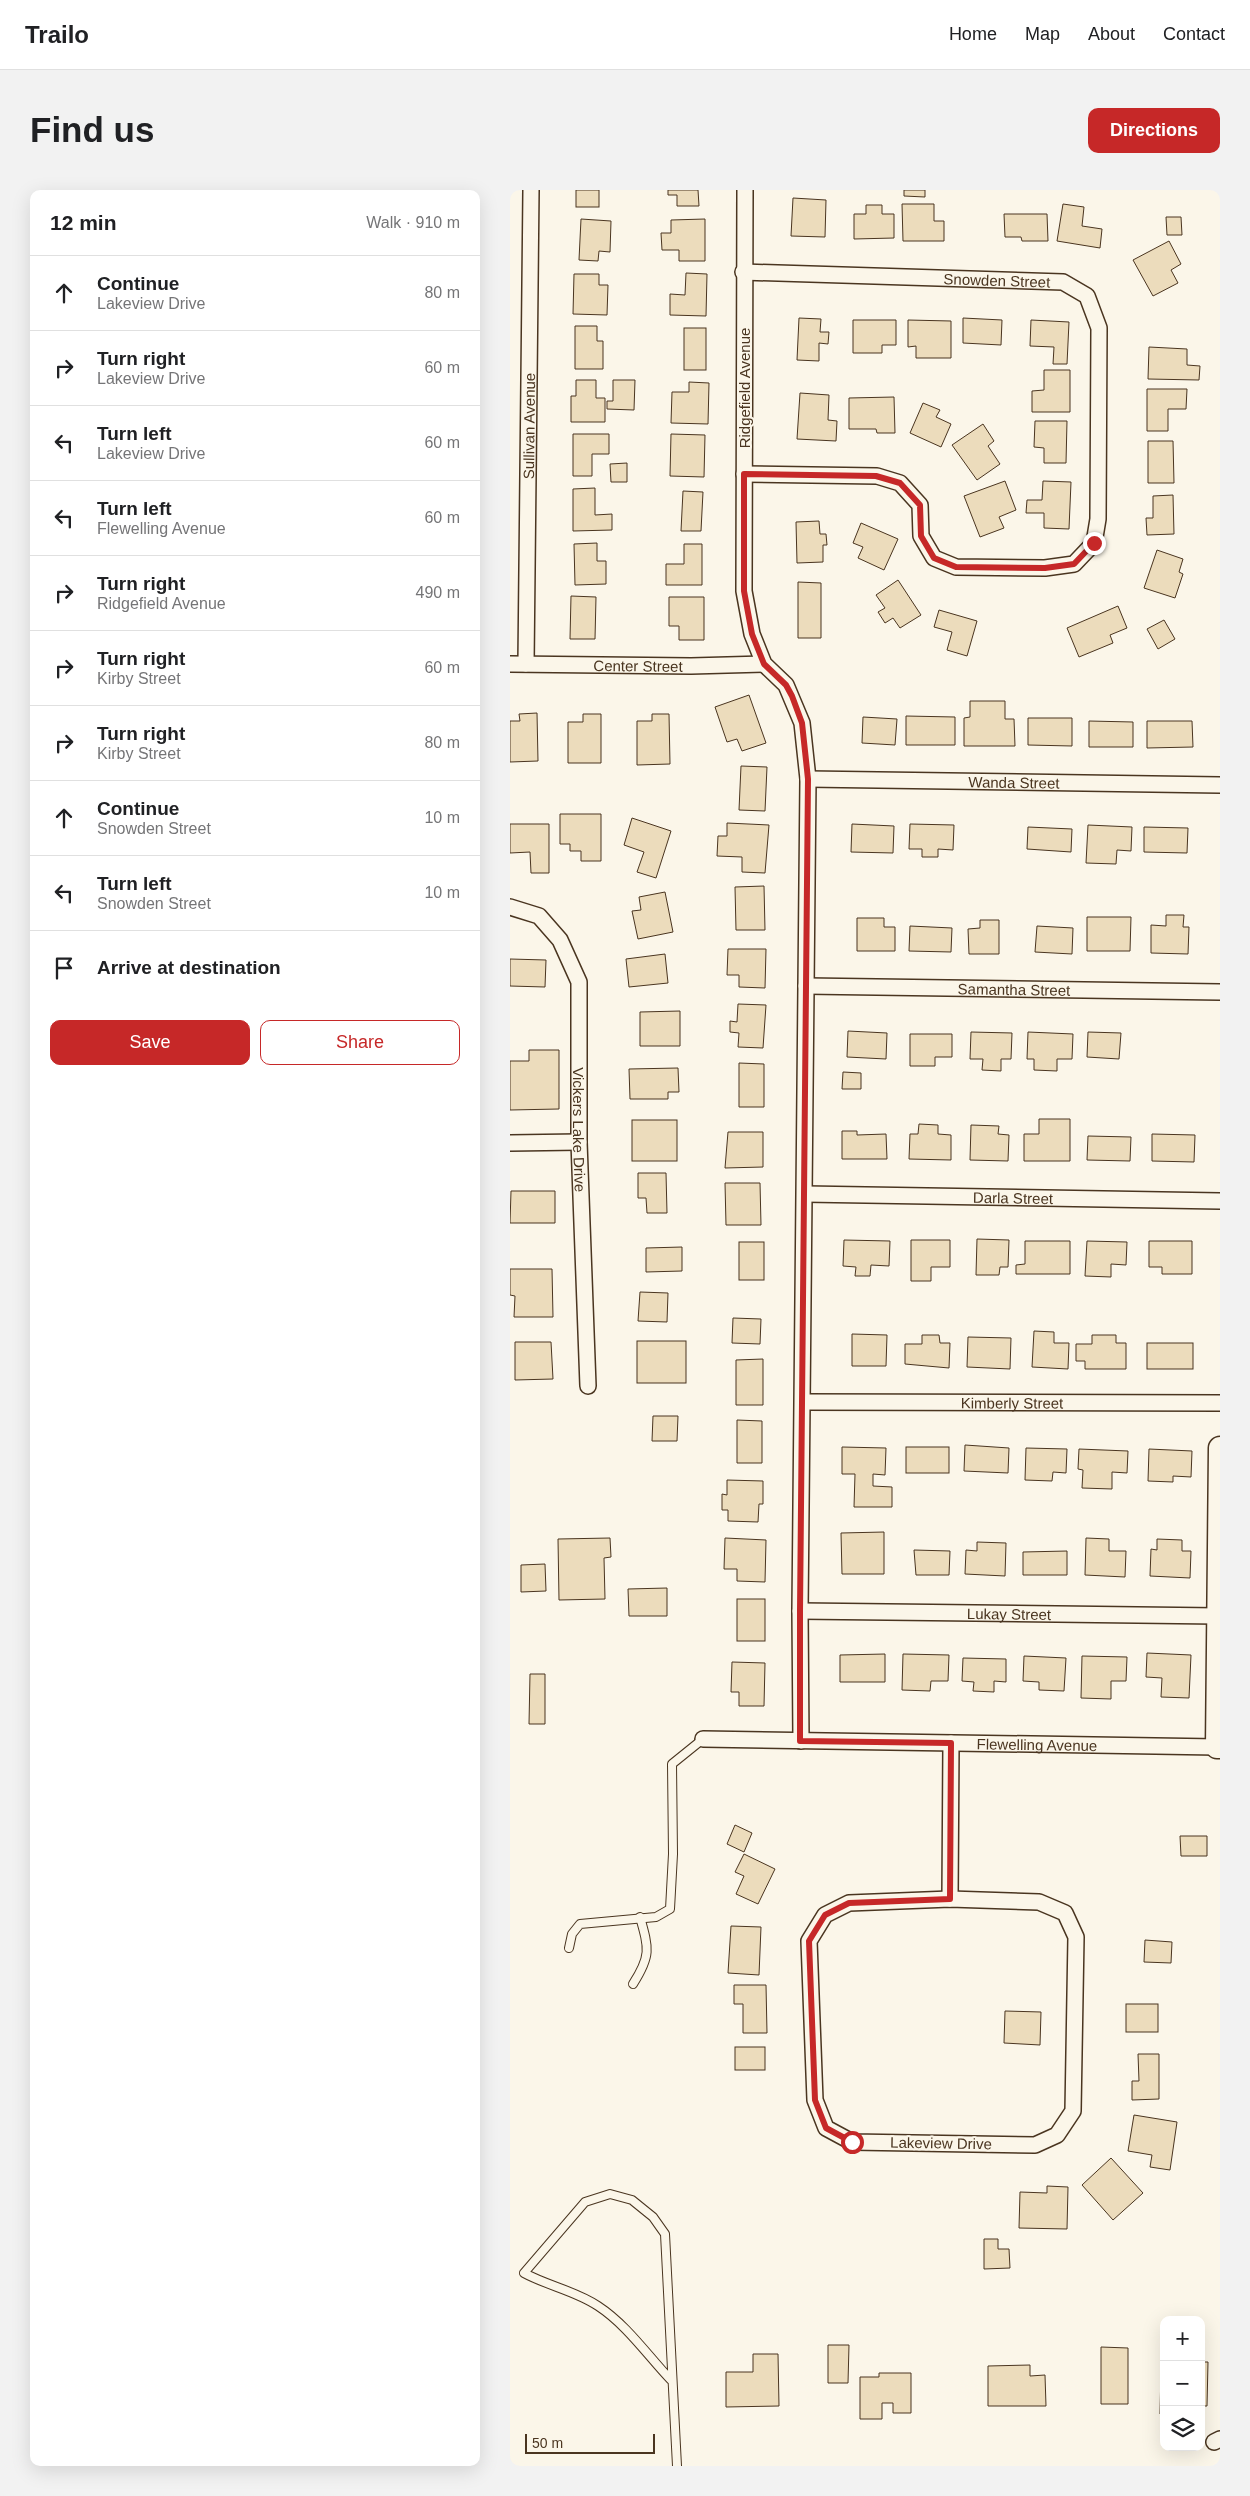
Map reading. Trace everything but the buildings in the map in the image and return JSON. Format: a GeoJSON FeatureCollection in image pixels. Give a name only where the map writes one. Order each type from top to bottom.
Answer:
{"type":"FeatureCollection","features":[{"type":"Feature","properties":{"kind":"street","name":"Sullivan Avenue"},"geometry":{"type":"LineString","coordinates":[[526,664],[531,190]]}},
{"type":"Feature","properties":{"kind":"street","name":"Ridgefield Avenue"},"geometry":{"type":"LineString","coordinates":[[744,190],[744,591],[752,634],[764,664],[786,685],[802,723],[808,779],[800,1741]]}},
{"type":"Feature","properties":{"kind":"street","name":"Snowden Street"},"geometry":{"type":"LineString","coordinates":[[743,272],[1063,282],[1087,296],[1099,328],[1098,519],[1094,543],[1074,564],[1045,568],[956,567],[934,558],[921,536],[920,505],[900,483],[876,476],[744,474]]}},
{"type":"Feature","properties":{"kind":"street","name":"Center Street"},"geometry":{"type":"LineString","coordinates":[[510,664],[691,666],[764,664]]}},
{"type":"Feature","properties":{"kind":"street","name":"Wanda Street"},"geometry":{"type":"LineString","coordinates":[[808,779],[1220,785]]}},
{"type":"Feature","properties":{"kind":"street","name":"Vickers Lake Drive"},"geometry":{"type":"LineString","coordinates":[[510,907],[539,916],[560,940],[579,982],[579,1142],[588,1386]]}},
{"type":"Feature","properties":{"kind":"street","name":"Samantha Street"},"geometry":{"type":"LineString","coordinates":[[806,986],[1220,992]]}},
{"type":"Feature","properties":{"kind":"street"},"geometry":{"type":"LineString","coordinates":[[510,1144],[579,1142]]}},
{"type":"Feature","properties":{"kind":"street","name":"Darla Street"},"geometry":{"type":"LineString","coordinates":[[804,1194],[1220,1201]]}},
{"type":"Feature","properties":{"kind":"street","name":"Kimberly Street"},"geometry":{"type":"LineString","coordinates":[[803,1402],[1220,1403]]}},
{"type":"Feature","properties":{"kind":"street"},"geometry":{"type":"LineString","coordinates":[[1219,1747],[1220,1448]]}},
{"type":"Feature","properties":{"kind":"street","name":"Lukay Street"},"geometry":{"type":"LineString","coordinates":[[800,1611],[1218,1616]]}},
{"type":"Feature","properties":{"kind":"street","name":"Flewelling Avenue"},"geometry":{"type":"LineString","coordinates":[[703,1739],[1219,1747]]}},
{"type":"Feature","properties":{"kind":"street"},"geometry":{"type":"LineString","coordinates":[[950,1899],[951,1743]]}},
{"type":"Feature","properties":{"kind":"street","name":"Lakeview Drive"},"geometry":{"type":"LineString","coordinates":[[950,1899],[1039,1902],[1065,1913],[1076,1937],[1073,2111],[1057,2134],[1035,2145],[852,2142],[826,2128],[815,2100],[809,1941],[825,1915],[849,1903],[950,1899]]}},
{"type":"Feature","properties":{"kind":"lane"},"geometry":{"type":"LineString","coordinates":[[568,1948],[572,1934],[580,1924],[656,1917],[670,1909],[673,1854],[672,1764],[703,1739]]}},
{"type":"Feature","properties":{"kind":"lane"},"geometry":{"type":"LineString","coordinates":[[633,1984],[646,1960],[646,1940],[640,1918]]}},
{"type":"Feature","properties":{"kind":"lane"},"geometry":{"type":"LineString","coordinates":[[671,2380],[616,2320],[597,2305],[540,2282],[524,2273],[585,2202],[610,2194],[632,2200],[653,2217],[664,2234],[677,2466]]}},
{"type":"Feature","properties":{"kind":"route"},"geometry":{"type":"LineString","coordinates":[[852,2142],[826,2128],[815,2100],[809,1941],[825,1915],[849,1903],[950,1899],[951,1743],[800,1741],[808,779],[802,723],[792,696],[786,685],[764,664],[752,634],[744,591],[744,474],[876,476],[900,483],[920,505],[921,536],[934,558],[956,567],[1045,568],[1074,564],[1094,543]]}}]}
